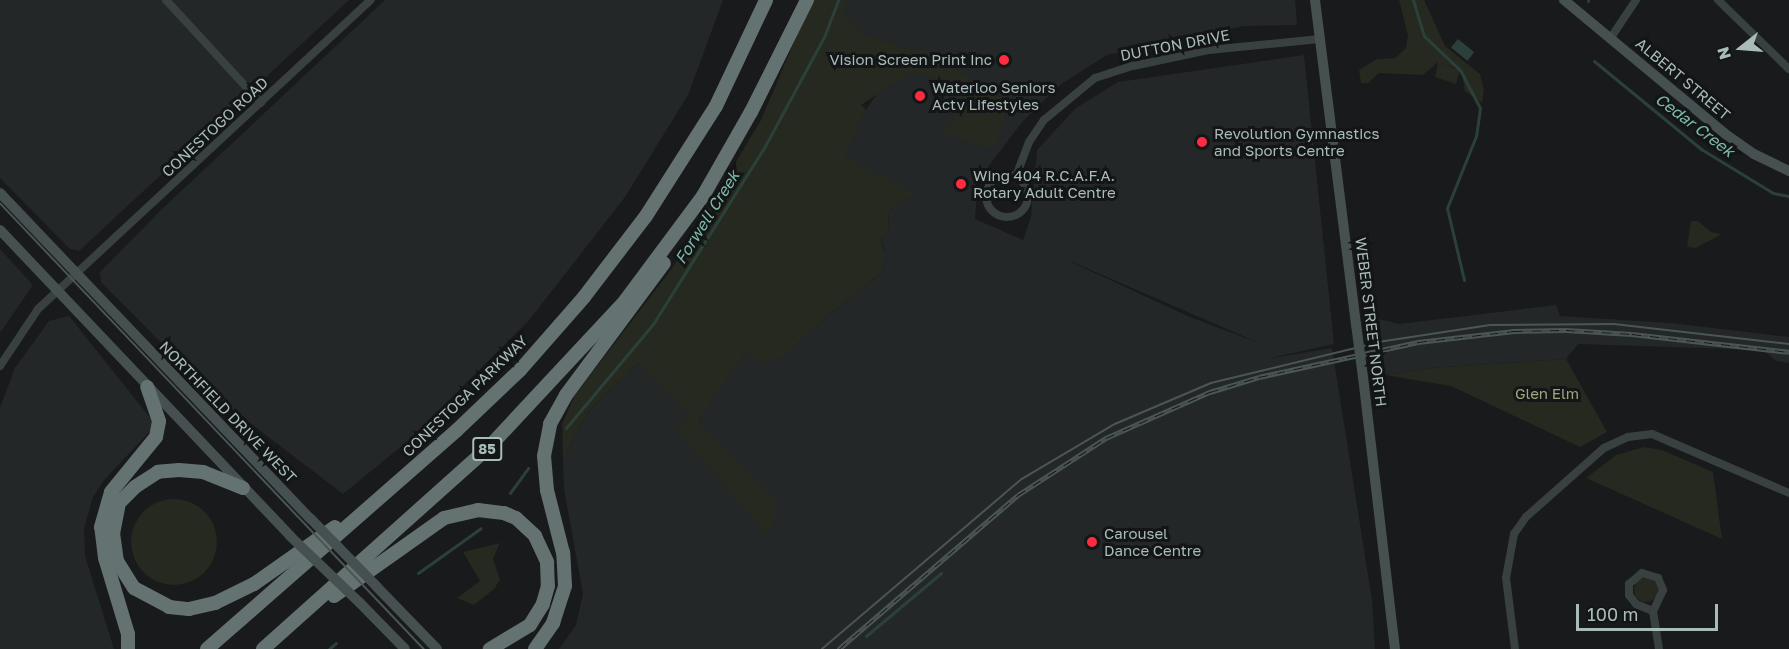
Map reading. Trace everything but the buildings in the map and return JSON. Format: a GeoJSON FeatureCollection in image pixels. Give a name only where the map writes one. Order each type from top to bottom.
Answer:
{"type":"FeatureCollection","features":[{"type":"Feature","properties":{"kind":"highway","name":"CONESTOGA PARKWAY"},"geometry":{"type":"LineString","coordinates":[[207,649],[398,482],[521,369],[612,261],[646,216],[716,106],[766,0]]}},
{"type":"Feature","properties":{"kind":"highway","name":"85"},"geometry":{"type":"LineString","coordinates":[[266,647],[489,447],[576,357],[703,196],[751,112],[807,0]]}},
{"type":"Feature","properties":{"kind":"highway"},"geometry":{"type":"LineString","coordinates":[[535,649],[553,623],[565,586],[563,553],[547,490],[544,456],[550,424],[566,394],[662,267],[679,229]]}},
{"type":"Feature","properties":{"kind":"highway"},"geometry":{"type":"LineString","coordinates":[[128,649],[128,634],[105,558],[101,527],[111,492],[156,437],[159,421],[147,387]]}},
{"type":"Feature","properties":{"kind":"highway"},"geometry":{"type":"LineString","coordinates":[[243,488],[203,472],[179,470],[158,472],[135,487],[119,503],[113,533],[117,561],[134,588],[169,607],[189,609],[215,603],[254,584],[398,482]]}},
{"type":"Feature","properties":{"kind":"highway"},"geometry":{"type":"LineString","coordinates":[[266,647],[436,523],[464,511],[485,510],[516,518],[536,536],[547,562],[543,604],[530,625],[490,649]]}},
{"type":"Feature","properties":{"kind":"main road","name":"WEBER STREET NORTH"},"geometry":{"type":"LineString","coordinates":[[1315,0],[1395,649]]}},
{"type":"Feature","properties":{"kind":"main road","name":"ALBERT STREET"},"geometry":{"type":"LineString","coordinates":[[1564,0],[1724,133],[1754,154],[1789,171]]}},
{"type":"Feature","properties":{"kind":"main road","name":"NORTHFIELD DRIVE WEST"},"geometry":{"type":"LineString","coordinates":[[0,194],[437,649]]}},
{"type":"Feature","properties":{"kind":"main road"},"geometry":{"type":"LineString","coordinates":[[0,230],[243,488],[405,649]]}},
{"type":"Feature","properties":{"kind":"street"},"geometry":{"type":"LineString","coordinates":[[166,0],[261,103]]}},
{"type":"Feature","properties":{"kind":"street","name":"CONESTOGO ROAD"},"geometry":{"type":"LineString","coordinates":[[0,366],[38,309],[370,0]]}},
{"type":"Feature","properties":{"kind":"street"},"geometry":{"type":"LineString","coordinates":[[1610,39],[1635,0]]}},
{"type":"Feature","properties":{"kind":"street"},"geometry":{"type":"LineString","coordinates":[[1718,0],[1789,69]]}},
{"type":"Feature","properties":{"kind":"street","name":"DUTTON DRIVE"},"geometry":{"type":"LineString","coordinates":[[1016,176],[1029,142],[1044,120],[1095,78],[1133,66],[1209,50],[1319,39]]}},
{"type":"Feature","properties":{"kind":"street"},"geometry":{"type":"LineString","coordinates":[[1000,176],[1016,176],[1028,192],[1026,207],[1013,216],[997,214],[987,202],[988,186],[1000,176]]}},
{"type":"Feature","properties":{"kind":"street"},"geometry":{"type":"LineString","coordinates":[[1515,649],[1506,578],[1514,534],[1526,517],[1604,448],[1628,436],[1652,435],[1789,493]]}},
{"type":"Feature","properties":{"kind":"street"},"geometry":{"type":"LineString","coordinates":[[1653,611],[1636,604],[1629,595],[1629,584],[1642,573],[1654,575],[1662,584],[1662,594],[1653,611],[1659,649]]}},
{"type":"Feature","properties":{"kind":"shaded area"},"geometry":{"type":"Polygon","coordinates":[[[0,0],[349,0],[79,251],[70,249],[0,178],[0,0]]]}},
{"type":"Feature","properties":{"kind":"shaded area"},"geometry":{"type":"Polygon","coordinates":[[[385,0],[723,0],[688,95],[625,197],[530,319],[409,440],[343,494],[211,393],[101,282],[100,272],[162,209],[385,0]]]}},
{"type":"Feature","properties":{"kind":"shaded area"},"geometry":{"type":"Polygon","coordinates":[[[851,0],[1295,0],[1297,25],[1244,26],[1107,55],[1060,85],[1023,121],[978,180],[975,219],[1023,240],[1031,217],[1037,150],[1076,108],[1118,82],[1304,55],[1334,344],[1265,359],[1332,348],[1372,600],[1375,649],[559,649],[576,625],[583,594],[564,489],[563,458],[589,411],[638,363],[698,423],[745,351],[786,356],[812,329],[882,272],[884,248],[880,237],[888,231],[889,211],[915,193],[843,157],[866,110],[907,49],[860,33],[842,8],[851,0]],[[1069,261],[1190,317],[1259,343],[1069,261]]]}},
{"type":"Feature","properties":{"kind":"shaded area"},"geometry":{"type":"Polygon","coordinates":[[[1458,39],[1474,52],[1467,61],[1451,48],[1458,39]]]}},
{"type":"Feature","properties":{"kind":"shaded area"},"geometry":{"type":"Polygon","coordinates":[[[0,249],[33,285],[0,333],[0,249]]]}},
{"type":"Feature","properties":{"kind":"shaded area"},"geometry":{"type":"Polygon","coordinates":[[[1556,305],[1560,316],[1671,323],[1789,337],[1789,363],[1776,361],[1763,350],[1578,344],[1566,359],[1431,368],[1385,375],[1379,319],[1399,324],[1556,305]]]}},
{"type":"Feature","properties":{"kind":"shaded area"},"geometry":{"type":"Polygon","coordinates":[[[69,316],[156,425],[104,480],[93,497],[84,528],[85,556],[114,649],[0,649],[0,408],[15,368],[49,321],[69,316]]]}},
{"type":"Feature","properties":{"kind":"green space"},"geometry":{"type":"Polygon","coordinates":[[[812,0],[851,0],[843,9],[861,33],[907,49],[926,50],[1009,103],[994,150],[939,132],[973,102],[929,75],[908,74],[861,105],[866,110],[844,157],[916,193],[889,211],[888,231],[880,238],[885,254],[882,272],[812,329],[786,356],[763,364],[745,352],[698,423],[778,504],[768,536],[675,428],[690,415],[638,363],[589,411],[563,458],[562,424],[575,395],[673,267],[761,120],[812,0]]]}},
{"type":"Feature","properties":{"kind":"green space"},"geometry":{"type":"Polygon","coordinates":[[[1399,0],[1424,0],[1445,46],[1480,74],[1484,90],[1482,103],[1465,91],[1461,69],[1443,64],[1460,70],[1456,84],[1435,77],[1438,62],[1423,75],[1379,73],[1368,83],[1361,83],[1359,70],[1377,59],[1395,58],[1406,48],[1408,35],[1399,0]]]}},
{"type":"Feature","properties":{"kind":"green space"},"geometry":{"type":"Polygon","coordinates":[[[1691,221],[1698,221],[1711,232],[1722,234],[1696,248],[1687,247],[1691,221]]]}},
{"type":"Feature","properties":{"kind":"green space","name":"Glen Elm"},"geometry":{"type":"Polygon","coordinates":[[[1566,359],[1607,432],[1580,447],[1451,386],[1385,375],[1431,368],[1566,359]]]}},
{"type":"Feature","properties":{"kind":"green space"},"geometry":{"type":"Polygon","coordinates":[[[1644,447],[1662,450],[1713,472],[1722,539],[1586,478],[1616,455],[1644,447]]]}},
{"type":"Feature","properties":{"kind":"green space"},"geometry":{"type":"Polygon","coordinates":[[[174,499],[198,506],[210,518],[217,542],[210,566],[198,578],[174,585],[150,578],[138,566],[131,542],[138,518],[150,506],[174,499]]]}},
{"type":"Feature","properties":{"kind":"green space"},"geometry":{"type":"Polygon","coordinates":[[[500,543],[493,559],[500,580],[494,589],[474,605],[457,598],[480,581],[463,552],[500,543]]]}},
{"type":"Feature","properties":{"kind":"green space"},"geometry":{"type":"Polygon","coordinates":[[[1646,578],[1654,582],[1658,590],[1654,598],[1646,602],[1638,598],[1634,590],[1638,582],[1646,578]]]}},
{"type":"Feature","properties":{"kind":"waterway","name":"Forwell Creek"},"geometry":{"type":"LineString","coordinates":[[566,428],[653,324],[765,146],[824,37],[838,0]]}},
{"type":"Feature","properties":{"kind":"waterway"},"geometry":{"type":"LineString","coordinates":[[1413,0],[1424,36],[1460,70],[1480,108],[1476,136],[1447,208],[1464,280]]}},
{"type":"Feature","properties":{"kind":"waterway","name":"Cedar Creek"},"geometry":{"type":"LineString","coordinates":[[1594,61],[1701,149],[1773,193],[1789,196]]}},
{"type":"Feature","properties":{"kind":"waterway","name":"Forwell Creek"},"geometry":{"type":"LineString","coordinates":[[510,493],[528,468]]}},
{"type":"Feature","properties":{"kind":"waterway","name":"Forwell Creek"},"geometry":{"type":"LineString","coordinates":[[418,573],[481,528]]}},
{"type":"Feature","properties":{"kind":"waterway"},"geometry":{"type":"LineString","coordinates":[[866,636],[941,573]]}},
{"type":"Feature","properties":{"kind":"waterway","name":"Forwell Creek"},"geometry":{"type":"LineString","coordinates":[[329,649],[336,643]]}},
{"type":"Feature","properties":{"kind":"tram line"},"geometry":{"type":"LineString","coordinates":[[0,203],[424,649]]}},
{"type":"Feature","properties":{"kind":"tram line"},"geometry":{"type":"LineString","coordinates":[[822,649],[1022,479],[1115,424],[1211,383],[1385,341],[1490,325],[1614,324],[1789,344]]}},
{"type":"Feature","properties":{"kind":"railway"},"geometry":{"type":"LineString","coordinates":[[839,649],[1018,495],[1106,438],[1210,392],[1259,377],[1418,342],[1514,331],[1566,330],[1632,334],[1789,352]]}},
{"type":"Feature","properties":{"kind":"place","name":"Vision Screen Print Inc"},"geometry":{"type":"Point","coordinates":[1004,60]}},
{"type":"Feature","properties":{"kind":"place","name":"Waterloo Seniors Actv Lifestyles"},"geometry":{"type":"Point","coordinates":[920,96]}},
{"type":"Feature","properties":{"kind":"place","name":"Revolution Gymnastics and Sports Centre"},"geometry":{"type":"Point","coordinates":[1202,142]}},
{"type":"Feature","properties":{"kind":"place","name":"Wing 404 R.C.A.F.A. Rotary Adult Centre"},"geometry":{"type":"Point","coordinates":[961,184]}},
{"type":"Feature","properties":{"kind":"place","name":"Carousel Dance Centre"},"geometry":{"type":"Point","coordinates":[1092,542]}}]}
